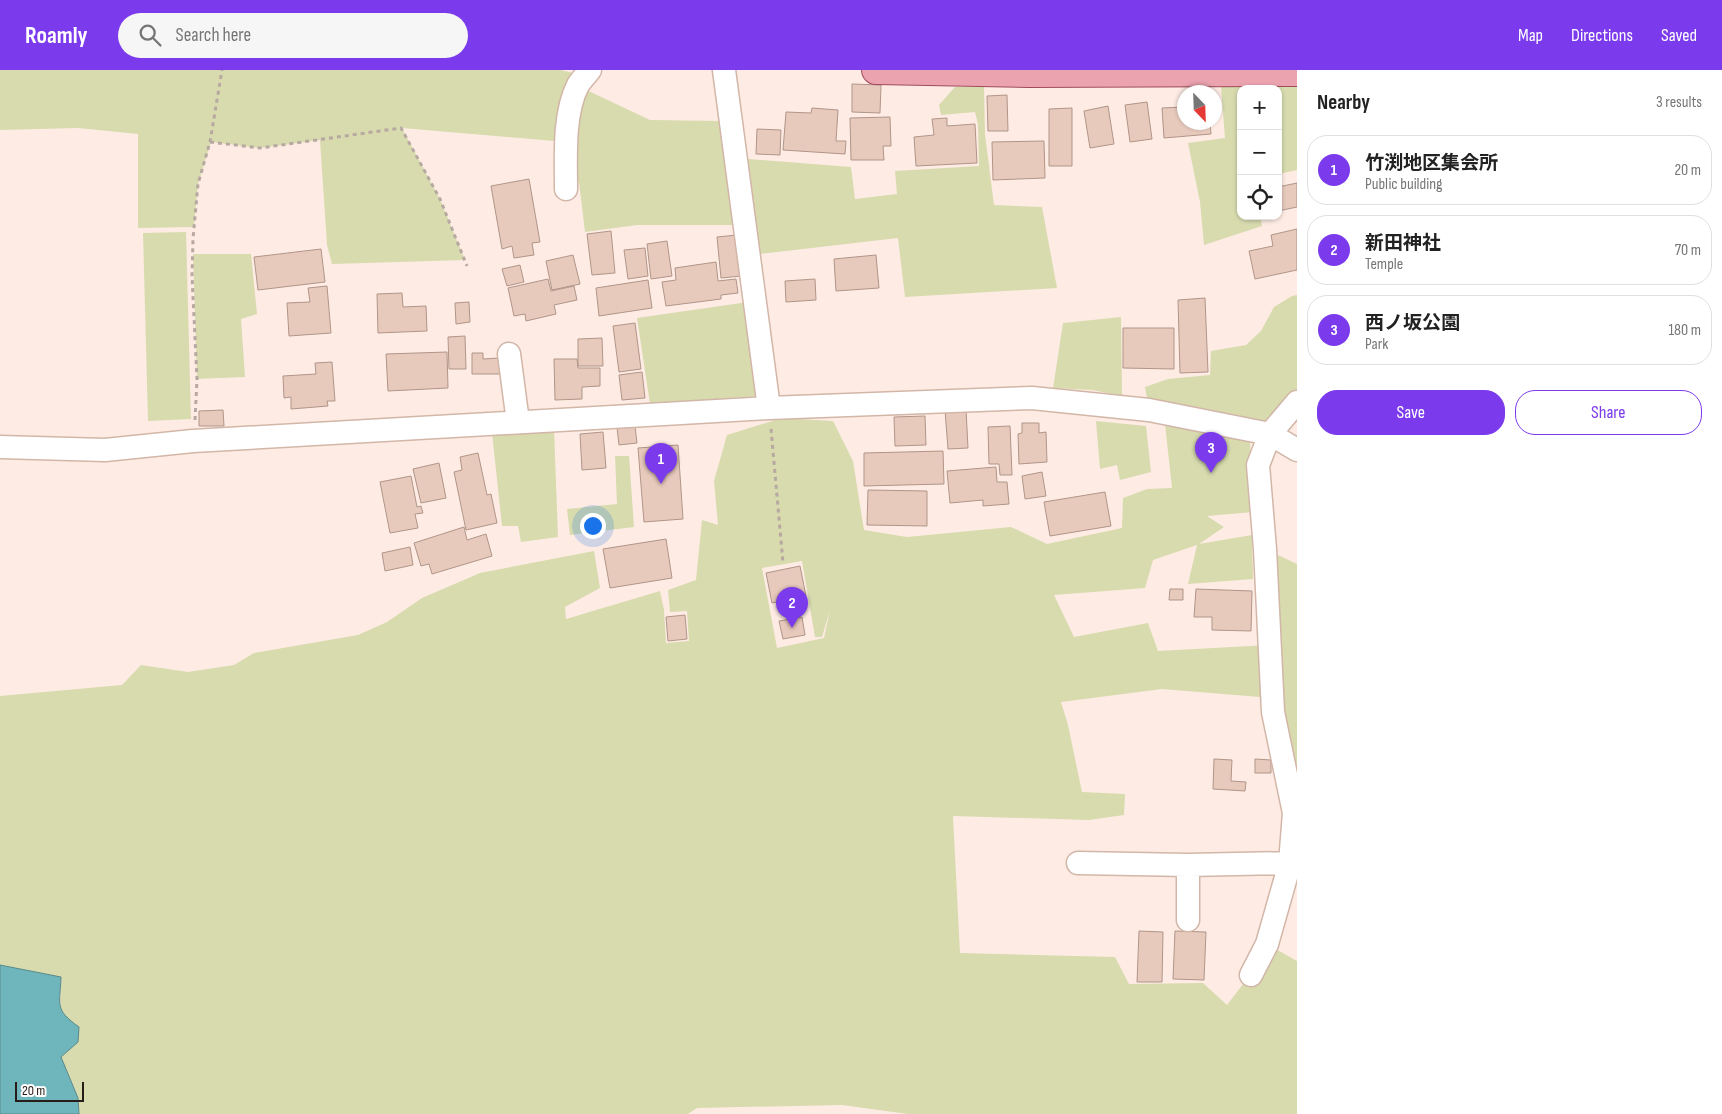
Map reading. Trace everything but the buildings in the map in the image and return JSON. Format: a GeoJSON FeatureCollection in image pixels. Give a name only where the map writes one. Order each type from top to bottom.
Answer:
{"type":"FeatureCollection","features":[{"type":"Feature","properties":{"kind":"main road"},"geometry":{"type":"LineString","coordinates":[[876,70],[1297,72]]}},
{"type":"Feature","properties":{"kind":"street"},"geometry":{"type":"LineString","coordinates":[[566,189],[568,116],[578,85],[590,70]]}},
{"type":"Feature","properties":{"kind":"street"},"geometry":{"type":"LineString","coordinates":[[724,70],[769,408]]}},
{"type":"Feature","properties":{"kind":"street"},"geometry":{"type":"LineString","coordinates":[[509,354],[518,422]]}},
{"type":"Feature","properties":{"kind":"street"},"geometry":{"type":"LineString","coordinates":[[0,447],[104,450],[194,440],[769,408],[1032,398],[1149,410],[1270,434],[1297,450]]}},
{"type":"Feature","properties":{"kind":"street"},"geometry":{"type":"LineString","coordinates":[[1251,975],[1267,944],[1290,863],[1294,813],[1273,712],[1265,549],[1258,465],[1270,434],[1297,402]]}},
{"type":"Feature","properties":{"kind":"street"},"geometry":{"type":"LineString","coordinates":[[1078,863],[1188,865],[1290,863]]}},
{"type":"Feature","properties":{"kind":"street"},"geometry":{"type":"LineString","coordinates":[[1188,865],[1188,920]]}},
{"type":"Feature","properties":{"kind":"path"},"geometry":{"type":"LineString","coordinates":[[194,440],[197,379],[192,276],[193,239],[198,184],[210,142],[222,70]]}},
{"type":"Feature","properties":{"kind":"path"},"geometry":{"type":"LineString","coordinates":[[210,142],[260,148],[401,128],[440,199],[467,266]]}},
{"type":"Feature","properties":{"kind":"path"},"geometry":{"type":"LineString","coordinates":[[769,408],[782,563]]}},
{"type":"Feature","properties":{"kind":"green space"},"geometry":{"type":"Polygon","coordinates":[[[0,70],[561,70],[585,76],[578,86],[650,120],[719,121],[730,180],[734,225],[637,225],[585,232],[579,182],[566,181],[566,142],[402,128],[440,199],[465,260],[332,264],[327,245],[320,140],[260,148],[211,142],[198,184],[194,227],[138,228],[138,134],[78,128],[0,130],[0,70]]]}},
{"type":"Feature","properties":{"kind":"green space"},"geometry":{"type":"Polygon","coordinates":[[[984,86],[985,134],[994,205],[1042,207],[1057,288],[905,297],[898,238],[760,254],[748,159],[851,167],[855,199],[897,194],[895,171],[979,166],[978,124],[975,112],[941,115],[939,105],[955,87],[984,86]]]}},
{"type":"Feature","properties":{"kind":"green space"},"geometry":{"type":"Polygon","coordinates":[[[1282,86],[1297,86],[1297,170],[1282,173],[1282,130],[1282,86]]]}},
{"type":"Feature","properties":{"kind":"green space"},"geometry":{"type":"Polygon","coordinates":[[[1222,87],[1237,87],[1237,220],[1261,220],[1262,226],[1204,245],[1200,202],[1188,143],[1225,138],[1222,87]]]}},
{"type":"Feature","properties":{"kind":"green space"},"geometry":{"type":"Polygon","coordinates":[[[186,232],[191,419],[148,421],[143,233],[186,232]]]}},
{"type":"Feature","properties":{"kind":"green space"},"geometry":{"type":"Polygon","coordinates":[[[193,254],[251,254],[257,314],[241,319],[245,377],[197,379],[193,254]]]}},
{"type":"Feature","properties":{"kind":"green space"},"geometry":{"type":"Polygon","coordinates":[[[1297,295],[1297,402],[1270,434],[1149,410],[1145,387],[1168,379],[1210,375],[1211,351],[1246,345],[1261,331],[1274,307],[1297,295]]]}},
{"type":"Feature","properties":{"kind":"green space"},"geometry":{"type":"Polygon","coordinates":[[[748,302],[759,396],[650,404],[637,318],[748,302]]]}},
{"type":"Feature","properties":{"kind":"green space"},"geometry":{"type":"Polygon","coordinates":[[[1121,317],[1122,396],[1092,390],[1053,388],[1063,323],[1121,317]]]}},
{"type":"Feature","properties":{"kind":"green space"},"geometry":{"type":"Polygon","coordinates":[[[782,418],[833,421],[853,461],[864,530],[907,537],[1011,527],[1047,544],[1122,528],[1123,498],[1147,489],[1172,488],[1165,424],[1240,435],[1250,442],[1253,512],[1207,516],[1224,527],[1199,544],[1252,535],[1253,579],[1188,584],[1197,545],[1153,560],[1145,588],[1054,595],[1074,637],[1148,623],[1158,651],[1269,645],[1265,549],[1297,564],[1297,790],[1272,698],[1162,689],[1061,702],[1068,725],[1082,792],[1125,794],[1124,815],[1089,820],[953,816],[960,953],[1115,957],[1129,984],[1203,983],[1227,1005],[1253,971],[1267,944],[1297,961],[1297,1114],[908,1114],[842,1105],[697,1108],[688,1114],[79,1114],[78,1098],[61,1057],[77,1042],[60,1009],[61,978],[0,965],[0,696],[122,685],[141,665],[188,672],[234,665],[254,653],[358,635],[387,622],[422,598],[480,573],[594,551],[600,588],[565,607],[566,619],[660,591],[664,610],[666,643],[689,641],[687,611],[670,612],[668,590],[696,580],[702,520],[718,525],[714,481],[727,435],[782,418]],[[802,561],[762,568],[777,648],[824,638],[830,610],[822,637],[815,637],[802,561]]]}},
{"type":"Feature","properties":{"kind":"green space"},"geometry":{"type":"Polygon","coordinates":[[[1096,421],[1146,426],[1151,472],[1120,480],[1117,465],[1100,469],[1096,421]]]}},
{"type":"Feature","properties":{"kind":"green space"},"geometry":{"type":"Polygon","coordinates":[[[554,429],[558,537],[521,542],[518,526],[502,526],[492,433],[554,429]]]}},
{"type":"Feature","properties":{"kind":"green space"},"geometry":{"type":"Polygon","coordinates":[[[615,456],[629,456],[634,527],[570,535],[567,509],[617,504],[615,456]]]}},
{"type":"Feature","properties":{"kind":"water"},"geometry":{"type":"Polygon","coordinates":[[[0,965],[61,977],[60,1006],[66,1016],[79,1027],[78,1042],[61,1057],[78,1098],[79,1114],[0,1114],[0,965]]]}},
{"type":"Feature","properties":{"kind":"place","name":"西ノ坂公園"},"geometry":{"type":"Point","coordinates":[1211,473]}},
{"type":"Feature","properties":{"kind":"place","name":"竹渕地区集会所"},"geometry":{"type":"Point","coordinates":[661,484]}},
{"type":"Feature","properties":{"kind":"place","name":"新田神社"},"geometry":{"type":"Point","coordinates":[792,628]}}]}
